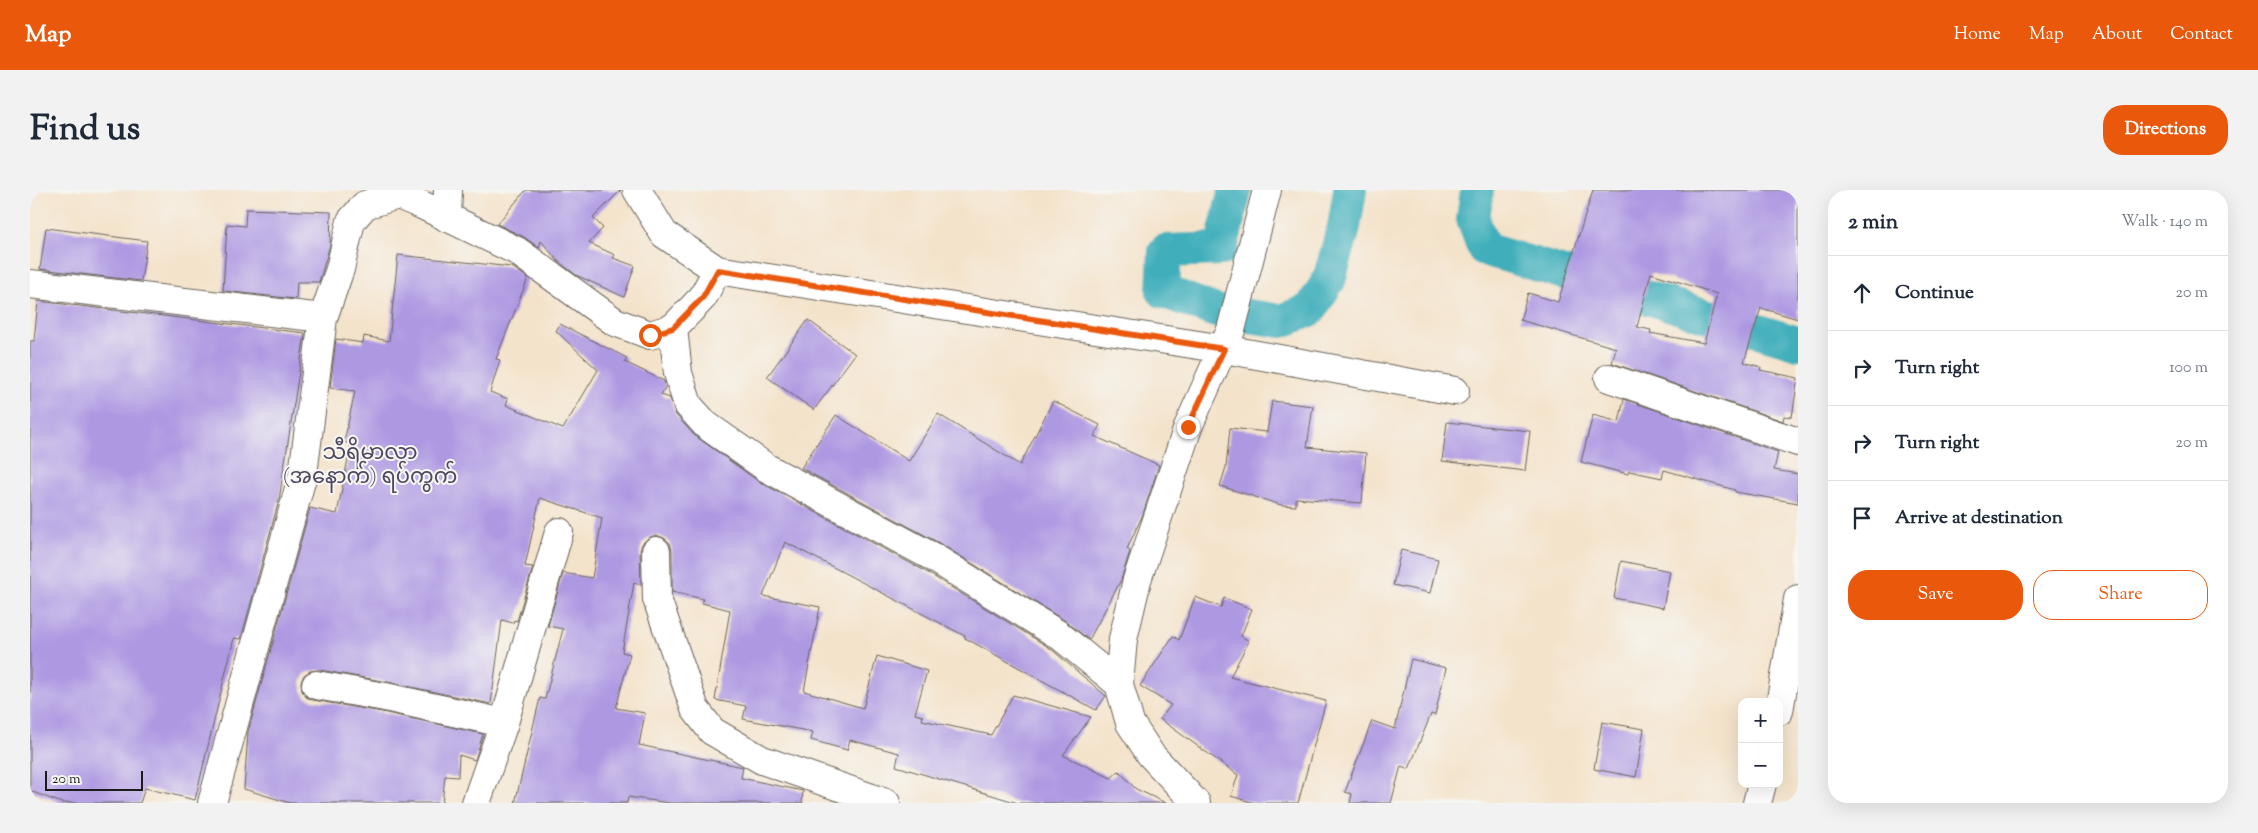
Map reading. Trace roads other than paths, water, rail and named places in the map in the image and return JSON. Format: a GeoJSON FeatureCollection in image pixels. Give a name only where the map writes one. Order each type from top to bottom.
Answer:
{"type":"FeatureCollection","features":[{"type":"Feature","properties":{"kind":"street"},"geometry":{"type":"LineString","coordinates":[[448,190],[448,218]]}},
{"type":"Feature","properties":{"kind":"street"},"geometry":{"type":"LineString","coordinates":[[637,190],[664,234],[718,270],[1228,340],[1455,391]]}},
{"type":"Feature","properties":{"kind":"street"},"geometry":{"type":"LineString","coordinates":[[1196,803],[1151,755],[1130,723],[1119,684],[1123,639],[1137,580],[1188,427],[1228,340],[1267,190]]}},
{"type":"Feature","properties":{"kind":"street"},"geometry":{"type":"LineString","coordinates":[[212,803],[303,474],[323,318],[340,269],[351,221],[365,204],[398,195],[517,251],[615,322],[650,335],[673,328],[703,297],[718,270]]}},
{"type":"Feature","properties":{"kind":"street"},"geometry":{"type":"LineString","coordinates":[[30,284],[323,318]]}},
{"type":"Feature","properties":{"kind":"street"},"geometry":{"type":"LineString","coordinates":[[673,328],[678,374],[688,405],[706,424],[767,468],[931,556],[1059,635],[1119,684]]}},
{"type":"Feature","properties":{"kind":"street"},"geometry":{"type":"LineString","coordinates":[[1608,378],[1798,442]]}},
{"type":"Feature","properties":{"kind":"street"},"geometry":{"type":"LineString","coordinates":[[476,803],[504,723],[559,532]]}},
{"type":"Feature","properties":{"kind":"street"},"geometry":{"type":"LineString","coordinates":[[656,550],[657,599],[695,709],[712,731],[762,760],[886,803]]}},
{"type":"Feature","properties":{"kind":"street"},"geometry":{"type":"LineString","coordinates":[[1782,698],[1797,612]]}},
{"type":"Feature","properties":{"kind":"street"},"geometry":{"type":"LineString","coordinates":[[316,685],[504,723]]}},
{"type":"Feature","properties":{"kind":"street"},"geometry":{"type":"LineString","coordinates":[[1783,710],[1798,711]]}},
{"type":"Feature","properties":{"kind":"street"},"geometry":{"type":"LineString","coordinates":[[1757,803],[1761,788]]}},
{"type":"Feature","properties":{"kind":"waterway"},"geometry":{"type":"LineString","coordinates":[[1235,190],[1221,249],[1165,251],[1163,291],[1216,311],[1281,321],[1310,310],[1329,280],[1344,227],[1350,190]]}},
{"type":"Feature","properties":{"kind":"waterway"},"geometry":{"type":"LineString","coordinates":[[1477,190],[1473,219],[1484,249],[1798,343]]}},
{"type":"Feature","properties":{"kind":"district","name":"သီရိမာလာ (အနောက်) ရပ်ကွက်"},"geometry":{"type":"Point","coordinates":[370,464]}}]}
